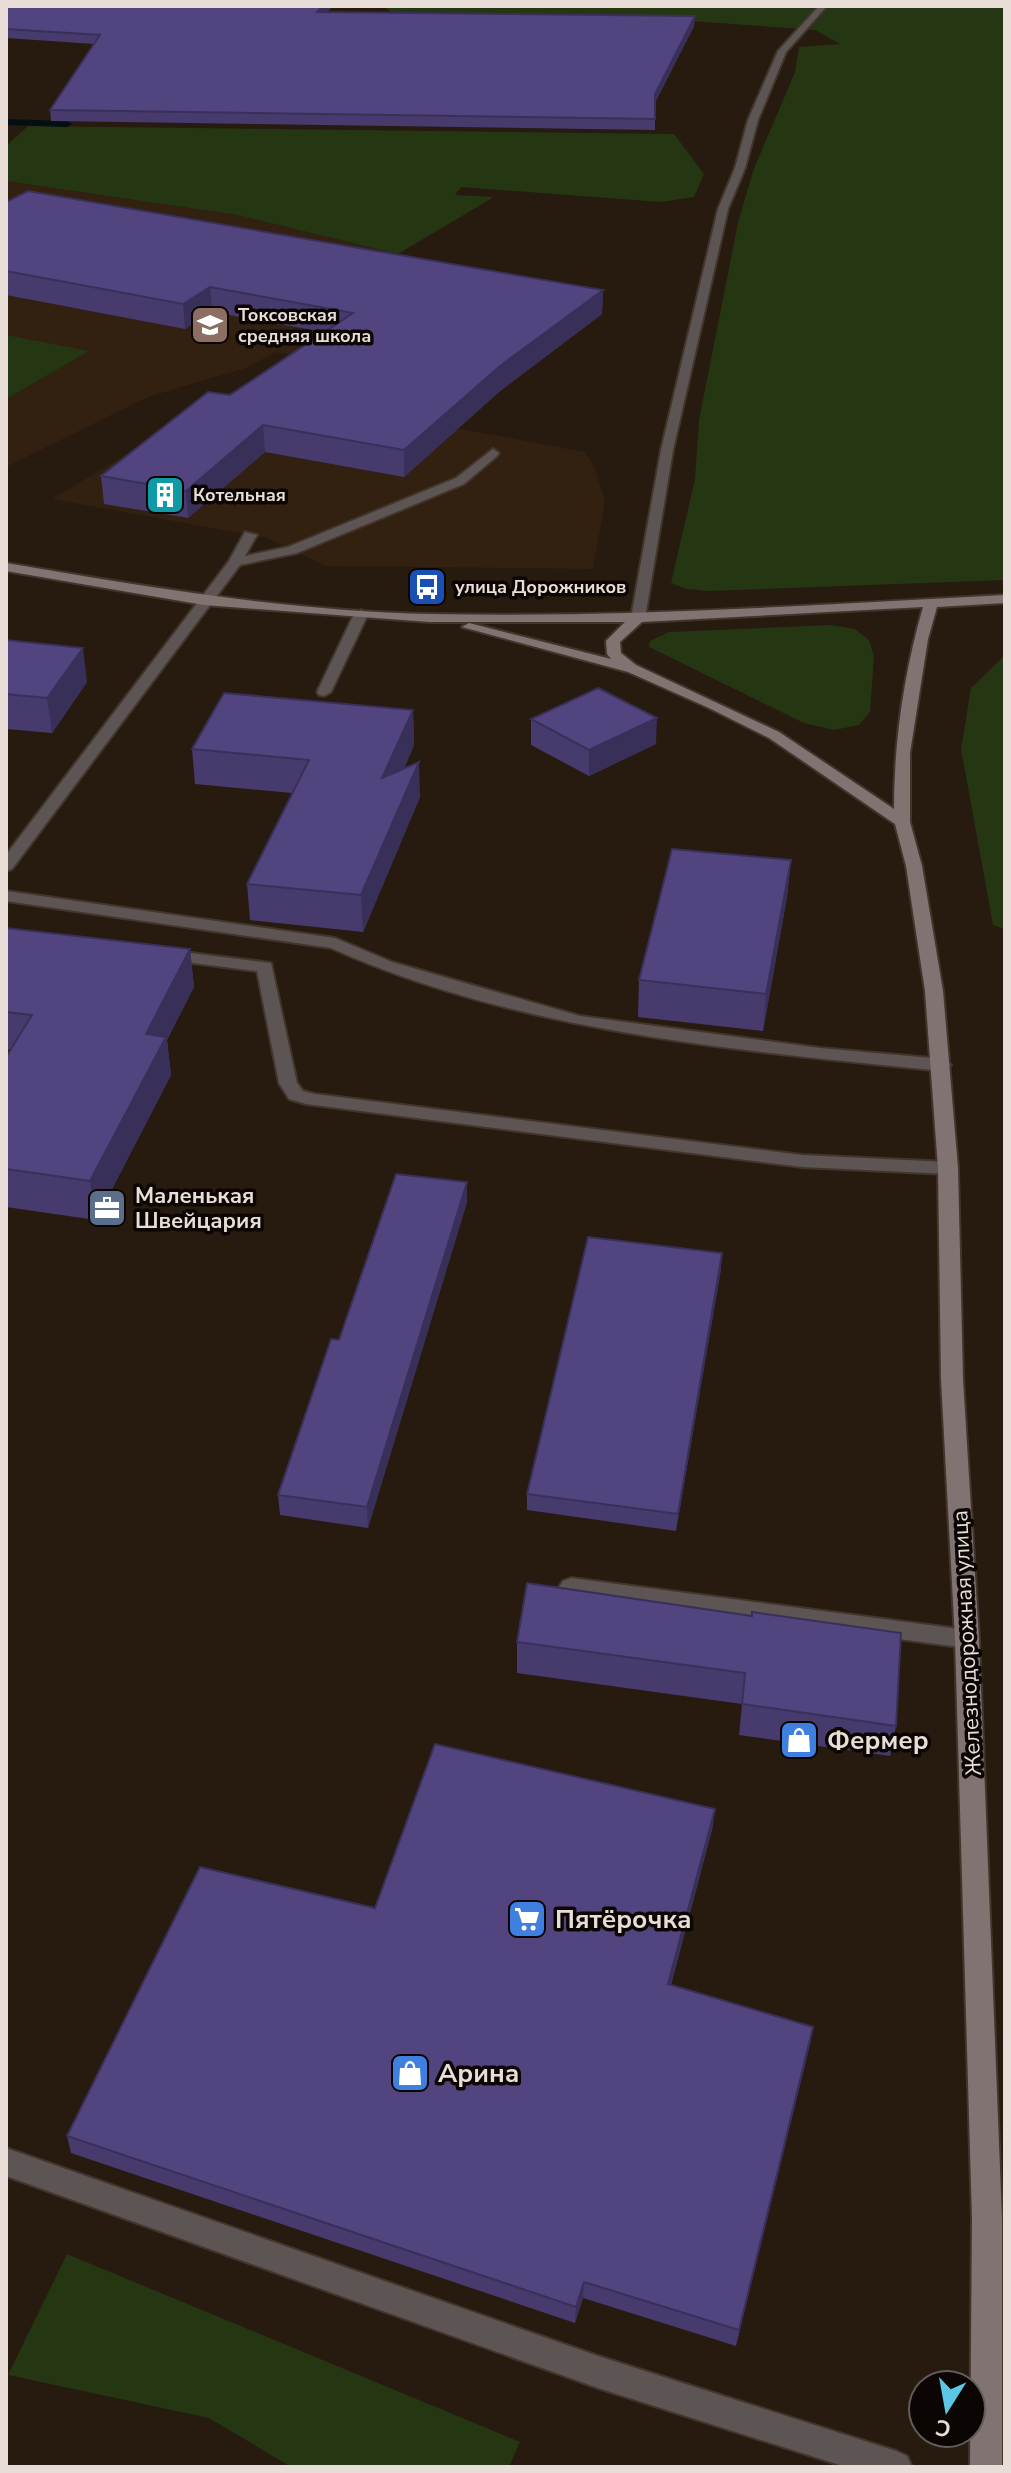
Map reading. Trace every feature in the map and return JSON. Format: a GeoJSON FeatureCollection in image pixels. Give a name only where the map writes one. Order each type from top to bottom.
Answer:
{"type":"FeatureCollection","features":[{"type":"Feature","properties":{"kind":"street"},"geometry":{"type":"LineString","coordinates":[[6,567],[204,601],[429,618],[638,618],[1005,599]]}},
{"type":"Feature","properties":{"kind":"street","name":"Железнодорожная улица"},"geometry":{"type":"LineString","coordinates":[[931,603],[921,639],[902,753],[902,822],[914,866],[926,934],[942,1065],[948,1168],[952,1379],[967,1639],[987,2219],[986,2467]]}},
{"type":"Feature","properties":{"kind":"street"},"geometry":{"type":"LineString","coordinates":[[429,618],[633,669],[774,735],[902,822]]}},
{"type":"Feature","properties":{"kind":"street"},"geometry":{"type":"LineString","coordinates":[[633,669],[614,654],[613,641],[638,618]]}},
{"type":"Feature","properties":{"kind":"lane"},"geometry":{"type":"LineString","coordinates":[[638,618],[667,450],[723,209],[740,168],[753,120],[782,51],[823,6]]}},
{"type":"Feature","properties":{"kind":"lane"},"geometry":{"type":"LineString","coordinates":[[235,562],[292,550],[460,481],[493,453]]}},
{"type":"Feature","properties":{"kind":"lane"},"geometry":{"type":"LineString","coordinates":[[6,866],[235,562],[250,535]]}},
{"type":"Feature","properties":{"kind":"lane"},"geometry":{"type":"LineString","coordinates":[[324,692],[361,614]]}},
{"type":"Feature","properties":{"kind":"lane"},"geometry":{"type":"LineString","coordinates":[[6,896],[335,943],[386,966],[578,1021],[820,1053],[942,1065]]}},
{"type":"Feature","properties":{"kind":"lane"},"geometry":{"type":"LineString","coordinates":[[143,952],[265,967],[288,1083],[296,1095],[313,1100],[802,1161],[948,1168]]}},
{"type":"Feature","properties":{"kind":"lane"},"geometry":{"type":"LineString","coordinates":[[571,1587],[967,1639]]}},
{"type":"Feature","properties":{"kind":"lane"},"geometry":{"type":"LineString","coordinates":[[6,2162],[598,2372],[896,2467]]}},
{"type":"Feature","properties":{"kind":"shaded area","name":"Токсовская средняя школа"},"geometry":{"type":"Polygon","coordinates":[[[6,181],[237,215],[415,258],[351,367],[276,352],[246,368],[148,397],[6,467],[6,181]]]}},
{"type":"Feature","properties":{"kind":"shaded area"},"geometry":{"type":"Polygon","coordinates":[[[247,382],[386,415],[585,452],[595,468],[605,501],[593,569],[326,566],[267,538],[52,499],[247,382]]]}},
{"type":"Feature","properties":{"kind":"green space"},"geometry":{"type":"Polygon","coordinates":[[[385,6],[1005,6],[1005,580],[709,591],[687,589],[671,583],[695,479],[699,420],[738,223],[753,171],[795,72],[799,47],[840,44],[815,30],[620,16],[394,17],[385,6]]]}},
{"type":"Feature","properties":{"kind":"green space"},"geometry":{"type":"Polygon","coordinates":[[[28,126],[674,134],[704,174],[694,197],[661,202],[461,187],[455,195],[494,197],[398,254],[237,215],[6,181],[6,146],[28,126]]]}},
{"type":"Feature","properties":{"kind":"green space"},"geometry":{"type":"Polygon","coordinates":[[[6,335],[89,351],[6,399],[6,335]]]}},
{"type":"Feature","properties":{"kind":"green space"},"geometry":{"type":"Polygon","coordinates":[[[831,625],[855,629],[869,640],[874,656],[870,712],[859,725],[834,730],[804,723],[649,647],[650,641],[669,632],[831,625]]]}},
{"type":"Feature","properties":{"kind":"green space"},"geometry":{"type":"Polygon","coordinates":[[[1005,655],[1005,929],[993,925],[961,749],[971,688],[1005,655]]]}},
{"type":"Feature","properties":{"kind":"green space"},"geometry":{"type":"Polygon","coordinates":[[[67,2254],[520,2442],[509,2467],[291,2467],[209,2418],[8,2375],[67,2254]]]}},
{"type":"Feature","properties":{"kind":"building"},"geometry":{"type":"Polygon","coordinates":[[[6,6],[323,6],[317,12],[695,16],[655,94],[655,119],[50,110],[100,35],[6,29],[6,6]]]}},
{"type":"Feature","properties":{"kind":"building"},"geometry":{"type":"Polygon","coordinates":[[[28,191],[603,290],[500,366],[404,450],[263,425],[186,491],[101,476],[208,392],[230,395],[353,313],[210,287],[183,304],[6,271],[6,202],[28,191]]]}},
{"type":"Feature","properties":{"kind":"building"},"geometry":{"type":"Polygon","coordinates":[[[6,640],[83,648],[47,698],[6,694],[6,640]]]}},
{"type":"Feature","properties":{"kind":"building"},"geometry":{"type":"Polygon","coordinates":[[[598,688],[657,718],[589,750],[531,719],[598,688]]]}},
{"type":"Feature","properties":{"kind":"building"},"geometry":{"type":"Polygon","coordinates":[[[224,693],[413,710],[382,778],[419,762],[361,895],[247,884],[309,760],[192,749],[224,693]]]}},
{"type":"Feature","properties":{"kind":"building"},"geometry":{"type":"Polygon","coordinates":[[[672,849],[791,860],[766,994],[639,980],[672,849]]]}},
{"type":"Feature","properties":{"kind":"building"},"geometry":{"type":"Polygon","coordinates":[[[6,928],[190,949],[146,1034],[166,1037],[90,1181],[6,1169],[6,1057],[32,1015],[6,1012],[6,928]]]}},
{"type":"Feature","properties":{"kind":"building"},"geometry":{"type":"Polygon","coordinates":[[[396,1174],[467,1182],[367,1507],[278,1495],[331,1339],[339,1340],[396,1174]]]}},
{"type":"Feature","properties":{"kind":"building"},"geometry":{"type":"Polygon","coordinates":[[[588,1237],[722,1253],[678,1514],[527,1494],[588,1237]]]}},
{"type":"Feature","properties":{"kind":"building"},"geometry":{"type":"Polygon","coordinates":[[[527,1583],[752,1616],[752,1612],[901,1633],[896,1726],[742,1704],[745,1673],[517,1642],[527,1583]]]}},
{"type":"Feature","properties":{"kind":"building"},"geometry":{"type":"Polygon","coordinates":[[[435,1744],[715,1809],[668,1984],[813,2027],[739,2330],[584,2282],[576,2307],[67,2136],[200,1867],[375,1908],[435,1744]]]}},
{"type":"Feature","properties":{"kind":"waterway"},"geometry":{"type":"LineString","coordinates":[[6,122],[67,124]]}},
{"type":"Feature","properties":{"kind":"place","name":"Токсовская средняя школа"},"geometry":{"type":"Point","coordinates":[210,325]}},
{"type":"Feature","properties":{"kind":"place","name":"Котельная"},"geometry":{"type":"Point","coordinates":[165,495]}},
{"type":"Feature","properties":{"kind":"place","name":"улица Дорожников"},"geometry":{"type":"Point","coordinates":[427,587]}},
{"type":"Feature","properties":{"kind":"place","name":"Маленькая Швейцария"},"geometry":{"type":"Point","coordinates":[107,1208]}},
{"type":"Feature","properties":{"kind":"place","name":"Фермер"},"geometry":{"type":"Point","coordinates":[799,1740]}},
{"type":"Feature","properties":{"kind":"place","name":"Пятёрочка"},"geometry":{"type":"Point","coordinates":[527,1919]}},
{"type":"Feature","properties":{"kind":"place","name":"Арина"},"geometry":{"type":"Point","coordinates":[410,2073]}}]}
